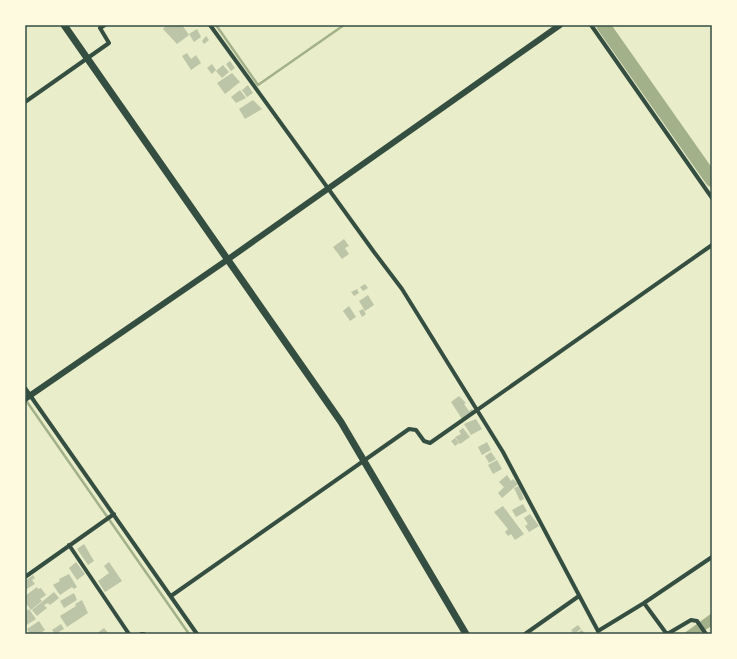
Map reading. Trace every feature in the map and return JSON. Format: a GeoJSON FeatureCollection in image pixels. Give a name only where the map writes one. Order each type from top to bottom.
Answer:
{"type":"FeatureCollection","features":[{"type":"Feature","properties":{"kind":"main road"},"geometry":{"type":"LineString","coordinates":[[64,25],[341,422],[365,460],[432,579],[466,634]]}},
{"type":"Feature","properties":{"kind":"street"},"geometry":{"type":"LineString","coordinates":[[25,102],[109,43],[100,28],[105,25]]}},
{"type":"Feature","properties":{"kind":"street"},"geometry":{"type":"LineString","coordinates":[[210,25],[402,289],[478,410],[523,488],[598,631],[644,603],[712,557]]}},
{"type":"Feature","properties":{"kind":"street"},"geometry":{"type":"LineString","coordinates":[[28,397],[227,260],[560,25]]}},
{"type":"Feature","properties":{"kind":"street"},"geometry":{"type":"LineString","coordinates":[[591,25],[712,198]]}},
{"type":"Feature","properties":{"kind":"street"},"geometry":{"type":"LineString","coordinates":[[171,596],[409,429],[416,430],[424,441],[430,443],[712,245]]}},
{"type":"Feature","properties":{"kind":"street"},"geometry":{"type":"LineString","coordinates":[[25,388],[28,397],[197,634]]}},
{"type":"Feature","properties":{"kind":"street"},"geometry":{"type":"LineString","coordinates":[[25,577],[68,545],[112,516]]}},
{"type":"Feature","properties":{"kind":"street"},"geometry":{"type":"LineString","coordinates":[[68,545],[129,634]]}},
{"type":"Feature","properties":{"kind":"street"},"geometry":{"type":"LineString","coordinates":[[525,634],[579,596]]}},
{"type":"Feature","properties":{"kind":"street"},"geometry":{"type":"LineString","coordinates":[[644,603],[663,631],[666,633],[674,631],[692,620],[697,621],[706,634]]}},
{"type":"Feature","properties":{"kind":"shaded area"},"geometry":{"type":"Polygon","coordinates":[[[712,613],[712,626],[698,634],[683,634],[712,613]]]}},
{"type":"Feature","properties":{"kind":"building"},"geometry":{"type":"Polygon","coordinates":[[[166,25],[182,25],[189,35],[177,44],[163,29],[166,25]]]}},
{"type":"Feature","properties":{"kind":"building"},"geometry":{"type":"Polygon","coordinates":[[[197,29],[201,37],[194,42],[189,34],[197,29]]]}},
{"type":"Feature","properties":{"kind":"building"},"geometry":{"type":"Polygon","coordinates":[[[206,36],[209,40],[204,44],[202,41],[206,36]]]}},
{"type":"Feature","properties":{"kind":"building"},"geometry":{"type":"Polygon","coordinates":[[[187,53],[191,59],[196,55],[201,63],[191,70],[182,56],[187,53]]]}},
{"type":"Feature","properties":{"kind":"building"},"geometry":{"type":"Polygon","coordinates":[[[230,61],[235,68],[231,71],[226,64],[230,61]]]}},
{"type":"Feature","properties":{"kind":"building"},"geometry":{"type":"Polygon","coordinates":[[[212,64],[216,70],[212,74],[207,68],[212,64]]]}},
{"type":"Feature","properties":{"kind":"building"},"geometry":{"type":"Polygon","coordinates":[[[223,65],[229,72],[222,78],[216,71],[223,65]]]}},
{"type":"Feature","properties":{"kind":"building"},"geometry":{"type":"Polygon","coordinates":[[[232,73],[240,82],[225,94],[217,83],[232,73]]]}},
{"type":"Feature","properties":{"kind":"building"},"geometry":{"type":"Polygon","coordinates":[[[248,85],[253,93],[247,97],[242,90],[248,85]]]}},
{"type":"Feature","properties":{"kind":"building"},"geometry":{"type":"Polygon","coordinates":[[[240,90],[246,98],[236,103],[231,97],[240,90]]]}},
{"type":"Feature","properties":{"kind":"building"},"geometry":{"type":"Polygon","coordinates":[[[253,100],[262,109],[245,119],[239,109],[253,100]]]}},
{"type":"Feature","properties":{"kind":"building"},"geometry":{"type":"Polygon","coordinates":[[[344,239],[349,246],[345,248],[349,254],[342,259],[333,247],[344,239]]]}},
{"type":"Feature","properties":{"kind":"building"},"geometry":{"type":"Polygon","coordinates":[[[365,284],[368,288],[363,291],[360,287],[365,284]]]}},
{"type":"Feature","properties":{"kind":"building"},"geometry":{"type":"Polygon","coordinates":[[[357,289],[359,293],[354,296],[351,292],[357,289]]]}},
{"type":"Feature","properties":{"kind":"building"},"geometry":{"type":"Polygon","coordinates":[[[368,295],[374,305],[365,311],[359,301],[368,295]]]}},
{"type":"Feature","properties":{"kind":"building"},"geometry":{"type":"Polygon","coordinates":[[[349,306],[356,317],[350,321],[343,311],[349,306]]]}},
{"type":"Feature","properties":{"kind":"building"},"geometry":{"type":"Polygon","coordinates":[[[363,309],[366,314],[362,317],[359,311],[363,309]]]}},
{"type":"Feature","properties":{"kind":"building"},"geometry":{"type":"Polygon","coordinates":[[[459,396],[466,403],[464,404],[469,411],[472,409],[474,411],[462,419],[451,402],[459,396]]]}},
{"type":"Feature","properties":{"kind":"building"},"geometry":{"type":"Polygon","coordinates":[[[476,419],[482,429],[471,435],[464,424],[476,419]]]}},
{"type":"Feature","properties":{"kind":"building"},"geometry":{"type":"Polygon","coordinates":[[[463,428],[470,437],[460,444],[455,437],[461,434],[459,431],[463,428]]]}},
{"type":"Feature","properties":{"kind":"building"},"geometry":{"type":"Polygon","coordinates":[[[455,438],[459,443],[455,446],[451,441],[455,438]]]}},
{"type":"Feature","properties":{"kind":"building"},"geometry":{"type":"Polygon","coordinates":[[[487,442],[491,450],[482,455],[478,447],[487,442]]]}},
{"type":"Feature","properties":{"kind":"building"},"geometry":{"type":"Polygon","coordinates":[[[491,452],[496,459],[489,463],[485,456],[491,452]]]}},
{"type":"Feature","properties":{"kind":"building"},"geometry":{"type":"Polygon","coordinates":[[[497,460],[502,469],[493,474],[488,465],[497,460]]]}},
{"type":"Feature","properties":{"kind":"building"},"geometry":{"type":"Polygon","coordinates":[[[507,475],[511,481],[513,479],[518,484],[502,498],[498,493],[504,487],[499,482],[507,475]]]}},
{"type":"Feature","properties":{"kind":"building"},"geometry":{"type":"Polygon","coordinates":[[[519,486],[524,499],[520,501],[514,488],[519,486]]]}},
{"type":"Feature","properties":{"kind":"building"},"geometry":{"type":"Polygon","coordinates":[[[523,504],[527,511],[516,517],[512,510],[523,504]]]}},
{"type":"Feature","properties":{"kind":"building"},"geometry":{"type":"Polygon","coordinates":[[[503,506],[524,534],[515,540],[511,534],[508,536],[505,532],[508,529],[494,512],[503,506]]]}},
{"type":"Feature","properties":{"kind":"building"},"geometry":{"type":"Polygon","coordinates":[[[530,514],[539,526],[529,532],[525,526],[528,524],[524,518],[530,514]]]}},
{"type":"Feature","properties":{"kind":"building"},"geometry":{"type":"Polygon","coordinates":[[[84,544],[94,561],[88,565],[77,549],[84,544]]]}},
{"type":"Feature","properties":{"kind":"building"},"geometry":{"type":"Polygon","coordinates":[[[76,562],[85,574],[77,580],[69,568],[76,562]]]}},
{"type":"Feature","properties":{"kind":"building"},"geometry":{"type":"Polygon","coordinates":[[[109,562],[122,581],[105,592],[98,581],[109,573],[104,566],[109,562]]]}},
{"type":"Feature","properties":{"kind":"building"},"geometry":{"type":"Polygon","coordinates":[[[69,574],[77,587],[74,589],[72,587],[60,595],[53,585],[60,581],[59,579],[69,574]]]}},
{"type":"Feature","properties":{"kind":"building"},"geometry":{"type":"Polygon","coordinates":[[[33,575],[35,578],[32,580],[35,584],[25,590],[25,581],[33,575]]]}},
{"type":"Feature","properties":{"kind":"building"},"geometry":{"type":"Polygon","coordinates":[[[37,587],[38,589],[41,588],[46,595],[40,599],[42,601],[31,610],[25,602],[25,596],[37,587]]]}},
{"type":"Feature","properties":{"kind":"building"},"geometry":{"type":"Polygon","coordinates":[[[54,592],[59,598],[50,605],[48,603],[44,605],[47,608],[37,616],[32,610],[54,592]]]}},
{"type":"Feature","properties":{"kind":"building"},"geometry":{"type":"Polygon","coordinates":[[[74,593],[77,600],[64,608],[60,601],[74,593]]]}},
{"type":"Feature","properties":{"kind":"building"},"geometry":{"type":"Polygon","coordinates":[[[82,600],[88,613],[67,627],[60,616],[76,606],[75,604],[82,600]]]}},
{"type":"Feature","properties":{"kind":"building"},"geometry":{"type":"Polygon","coordinates":[[[29,609],[36,619],[25,626],[25,612],[29,609]]]}},
{"type":"Feature","properties":{"kind":"building"},"geometry":{"type":"Polygon","coordinates":[[[39,621],[45,630],[39,634],[30,634],[27,629],[39,621]]]}},
{"type":"Feature","properties":{"kind":"building"},"geometry":{"type":"Polygon","coordinates":[[[61,624],[64,629],[55,634],[52,630],[61,624]]]}},
{"type":"Feature","properties":{"kind":"building"},"geometry":{"type":"Polygon","coordinates":[[[578,625],[581,629],[574,634],[571,630],[578,625]]]}},
{"type":"Feature","properties":{"kind":"building"},"geometry":{"type":"Polygon","coordinates":[[[104,628],[109,634],[96,634],[104,628]]]}},
{"type":"Feature","properties":{"kind":"building"},"geometry":{"type":"Polygon","coordinates":[[[582,630],[585,634],[575,634],[582,630]]]}},
{"type":"Feature","properties":{"kind":"waterway"},"geometry":{"type":"LineString","coordinates":[[216,25],[258,85],[344,25]]}},
{"type":"Feature","properties":{"kind":"waterway"},"geometry":{"type":"LineString","coordinates":[[603,25],[712,180]]}},
{"type":"Feature","properties":{"kind":"waterway"},"geometry":{"type":"LineString","coordinates":[[25,399],[189,634]]}}]}
